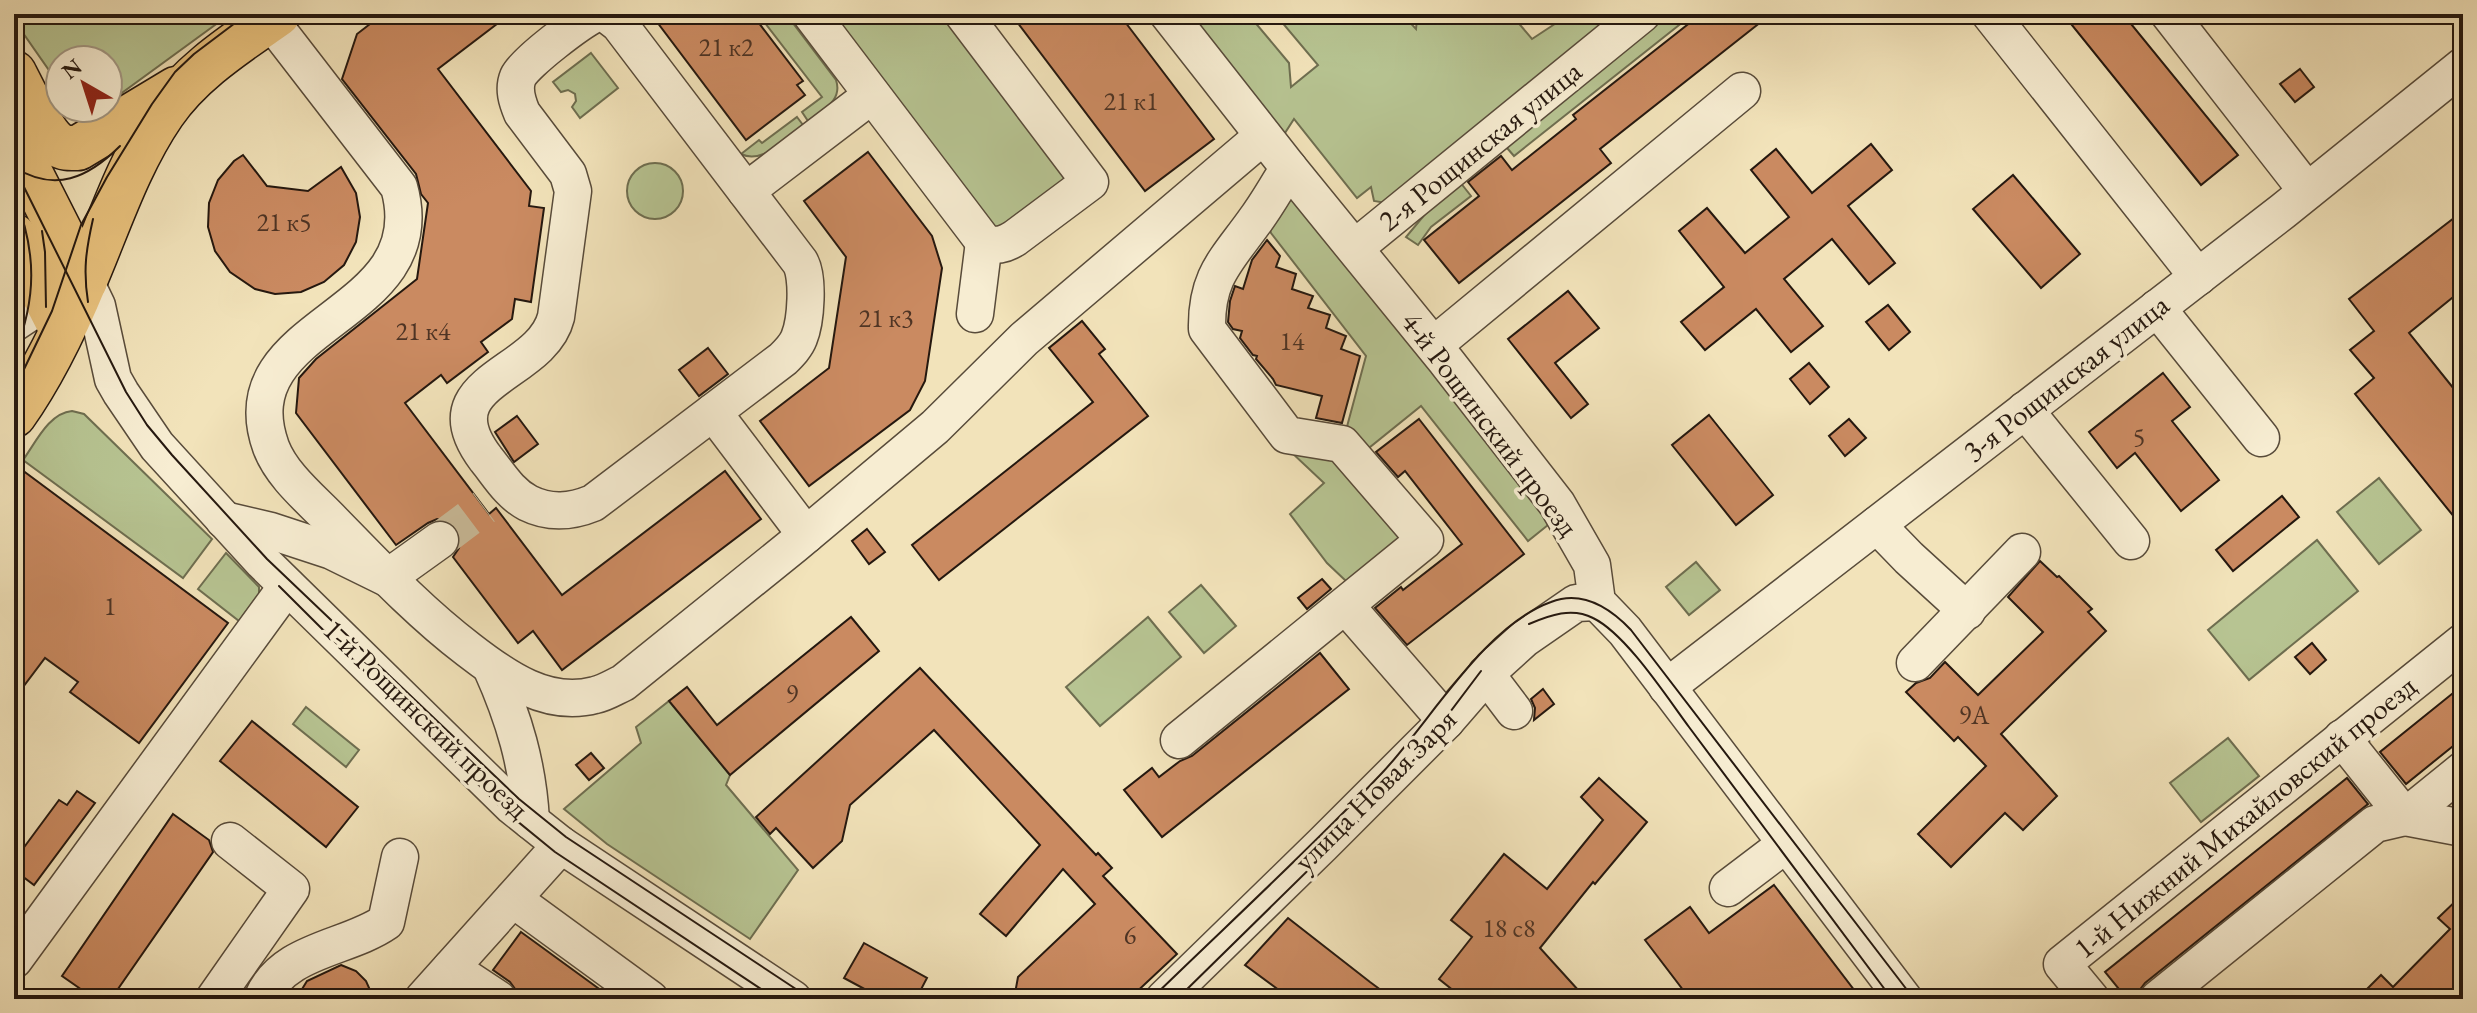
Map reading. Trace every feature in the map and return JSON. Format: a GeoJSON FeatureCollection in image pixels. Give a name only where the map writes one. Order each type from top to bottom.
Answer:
{"type":"FeatureCollection","features":[{"type":"Feature","properties":{"kind":"main road"},"geometry":{"type":"LineString","coordinates":[[14,73],[55,144],[66,149],[78,148],[195,77],[274,17]]}},
{"type":"Feature","properties":{"kind":"main road"},"geometry":{"type":"LineString","coordinates":[[41,318],[85,281],[122,190],[162,114],[195,77]]}},
{"type":"Feature","properties":{"kind":"main road"},"geometry":{"type":"LineString","coordinates":[[14,141],[85,281]]}},
{"type":"Feature","properties":{"kind":"main road"},"geometry":{"type":"LineString","coordinates":[[14,238],[41,318],[32,388],[14,415]]}},
{"type":"Feature","properties":{"kind":"street"},"geometry":{"type":"LineString","coordinates":[[593,14],[526,65],[515,88],[522,113],[568,174],[573,191],[556,320],[535,349],[479,392],[471,405],[469,420],[473,441],[496,498],[518,497],[538,507],[564,511],[593,503],[783,359],[800,336],[806,287],[804,270],[619,24],[606,14]]}},
{"type":"Feature","properties":{"kind":"street"},"geometry":{"type":"LineString","coordinates":[[811,14],[984,242],[994,245],[1008,243],[1100,194],[963,14]]}},
{"type":"Feature","properties":{"kind":"street","name":"4-й Рощинский проезд"},"geometry":{"type":"LineString","coordinates":[[1168,14],[1434,345],[1557,504],[1592,565],[1597,602]]}},
{"type":"Feature","properties":{"kind":"street","name":"2-я Рощинская улица"},"geometry":{"type":"LineString","coordinates":[[1356,247],[1642,14]]}},
{"type":"Feature","properties":{"kind":"street"},"geometry":{"type":"LineString","coordinates":[[1990,14],[2198,277]]}},
{"type":"Feature","properties":{"kind":"street"},"geometry":{"type":"LineString","coordinates":[[2169,14],[2307,191]]}},
{"type":"Feature","properties":{"kind":"street"},"geometry":{"type":"LineString","coordinates":[[274,17],[399,187],[404,209],[403,234],[383,277],[295,349],[277,370],[268,394],[265,420],[271,446],[291,479],[432,620],[491,667],[544,695],[579,699],[598,695],[623,683],[935,427],[1034,330],[1263,136]]}},
{"type":"Feature","properties":{"kind":"street","name":"3-я Рощинская улица"},"geometry":{"type":"LineString","coordinates":[[1667,687],[2198,277],[2463,66]]}},
{"type":"Feature","properties":{"kind":"street"},"geometry":{"type":"LineString","coordinates":[[1434,345],[1742,91]]}},
{"type":"Feature","properties":{"kind":"street"},"geometry":{"type":"LineString","coordinates":[[746,191],[872,95]]}},
{"type":"Feature","properties":{"kind":"street"},"geometry":{"type":"LineString","coordinates":[[1179,740],[1425,540],[1342,444],[1287,435],[1207,329],[1207,308],[1213,280],[1289,168]]}},
{"type":"Feature","properties":{"kind":"street"},"geometry":{"type":"LineString","coordinates":[[975,314],[984,242]]}},
{"type":"Feature","properties":{"kind":"street","name":"1-й Рощинский проезд"},"geometry":{"type":"LineString","coordinates":[[85,281],[97,306],[113,379],[137,419],[157,446],[287,586],[512,806],[751,988],[793,999]]}},
{"type":"Feature","properties":{"kind":"street"},"geometry":{"type":"LineString","coordinates":[[2157,308],[2261,438]]}},
{"type":"Feature","properties":{"kind":"street","name":"1-й Рощинский проезд"},"geometry":{"type":"LineString","coordinates":[[41,318],[113,379]]}},
{"type":"Feature","properties":{"kind":"street"},"geometry":{"type":"LineString","coordinates":[[2025,410],[2131,541]]}},
{"type":"Feature","properties":{"kind":"street"},"geometry":{"type":"LineString","coordinates":[[713,412],[806,535]]}},
{"type":"Feature","properties":{"kind":"street"},"geometry":{"type":"LineString","coordinates":[[224,520],[319,547],[387,578]]}},
{"type":"Feature","properties":{"kind":"street"},"geometry":{"type":"LineString","coordinates":[[1877,525],[1967,611]]}},
{"type":"Feature","properties":{"kind":"street"},"geometry":{"type":"LineString","coordinates":[[387,578],[440,540]]}},
{"type":"Feature","properties":{"kind":"street"},"geometry":{"type":"LineString","coordinates":[[1915,663],[2022,552]]}},
{"type":"Feature","properties":{"kind":"street"},"geometry":{"type":"LineString","coordinates":[[14,960],[287,586]]}},
{"type":"Feature","properties":{"kind":"street"},"geometry":{"type":"LineString","coordinates":[[1597,602],[1625,631],[1904,999]]}},
{"type":"Feature","properties":{"kind":"street","name":"улица Новая Заря"},"geometry":{"type":"LineString","coordinates":[[1164,999],[1446,721],[1486,674],[1524,639],[1576,603],[1597,602]]}},
{"type":"Feature","properties":{"kind":"street"},"geometry":{"type":"LineString","coordinates":[[1346,606],[1446,721]]}},
{"type":"Feature","properties":{"kind":"street","name":"1-й Нижний Михайловский проезд"},"geometry":{"type":"LineString","coordinates":[[2091,999],[2062,964],[2463,642]]}},
{"type":"Feature","properties":{"kind":"street"},"geometry":{"type":"LineString","coordinates":[[491,667],[518,737],[529,789],[531,821]]}},
{"type":"Feature","properties":{"kind":"street"},"geometry":{"type":"LineString","coordinates":[[1486,674],[1514,711]]}},
{"type":"Feature","properties":{"kind":"street"},"geometry":{"type":"LineString","coordinates":[[2342,738],[2405,817]]}},
{"type":"Feature","properties":{"kind":"street"},"geometry":{"type":"LineString","coordinates":[[2405,817],[2463,770]]}},
{"type":"Feature","properties":{"kind":"street"},"geometry":{"type":"LineString","coordinates":[[2158,999],[2375,824],[2405,817],[2463,828]]}},
{"type":"Feature","properties":{"kind":"street"},"geometry":{"type":"LineString","coordinates":[[214,999],[291,889],[230,841]]}},
{"type":"Feature","properties":{"kind":"street"},"geometry":{"type":"LineString","coordinates":[[1728,888],[1786,844]]}},
{"type":"Feature","properties":{"kind":"street"},"geometry":{"type":"LineString","coordinates":[[423,999],[561,845]]}},
{"type":"Feature","properties":{"kind":"street"},"geometry":{"type":"LineString","coordinates":[[262,999],[275,979],[296,962],[371,932],[386,922],[400,857]]}},
{"type":"Feature","properties":{"kind":"street"},"geometry":{"type":"LineString","coordinates":[[513,899],[650,999]]}},
{"type":"Feature","properties":{"kind":"street"},"geometry":{"type":"LineString","coordinates":[[451,968],[485,995]]}},
{"type":"Feature","properties":{"kind":"green space"},"geometry":{"type":"Polygon","coordinates":[[[19,14],[230,14],[124,91],[124,44],[44,44],[44,63],[14,20],[19,14]]]}},
{"type":"Feature","properties":{"kind":"green space"},"geometry":{"type":"Polygon","coordinates":[[[758,14],[786,14],[836,80],[837,94],[834,99],[808,121],[802,112],[822,97],[758,14]]]}},
{"type":"Feature","properties":{"kind":"green space"},"geometry":{"type":"Polygon","coordinates":[[[840,14],[950,14],[1066,178],[997,230],[830,21],[840,14]]]}},
{"type":"Feature","properties":{"kind":"green space"},"geometry":{"type":"Polygon","coordinates":[[[1184,14],[1248,14],[1289,63],[1291,87],[1318,65],[1275,14],[1376,14],[1377,18],[1382,14],[1402,14],[1416,29],[1417,19],[1423,14],[1511,14],[1532,39],[1570,14],[1627,14],[1392,204],[1374,201],[1371,187],[1357,198],[1294,119],[1283,136],[1184,14]]]}},
{"type":"Feature","properties":{"kind":"green space"},"geometry":{"type":"Polygon","coordinates":[[[1656,14],[1693,14],[1514,156],[1501,141],[1656,14]]]}},
{"type":"Feature","properties":{"kind":"green space"},"geometry":{"type":"Polygon","coordinates":[[[591,53],[618,88],[580,118],[572,107],[576,101],[575,94],[568,90],[561,92],[553,82],[591,53]]]}},
{"type":"Feature","properties":{"kind":"green space"},"geometry":{"type":"Polygon","coordinates":[[[797,117],[803,125],[774,148],[758,156],[741,154],[759,140],[762,143],[797,117]]]}},
{"type":"Feature","properties":{"kind":"green space"},"geometry":{"type":"Polygon","coordinates":[[[655,163],[675,171],[683,191],[675,211],[655,219],[635,211],[627,191],[635,171],[655,163]]]}},
{"type":"Feature","properties":{"kind":"green space"},"geometry":{"type":"Polygon","coordinates":[[[1456,177],[1471,196],[1431,227],[1418,245],[1406,237],[1456,177]]]}},
{"type":"Feature","properties":{"kind":"green space"},"geometry":{"type":"Polygon","coordinates":[[[1290,179],[1539,502],[1548,525],[1528,541],[1421,406],[1364,452],[1439,547],[1367,601],[1327,563],[1290,514],[1324,483],[1291,452],[1345,434],[1366,356],[1271,233],[1267,221],[1290,179]]]}},
{"type":"Feature","properties":{"kind":"green space"},"geometry":{"type":"Polygon","coordinates":[[[72,411],[84,414],[212,539],[183,578],[23,460],[56,417],[72,411]]]}},
{"type":"Feature","properties":{"kind":"green space"},"geometry":{"type":"Polygon","coordinates":[[[2379,478],[2421,530],[2379,564],[2337,512],[2379,478]]]}},
{"type":"Feature","properties":{"kind":"green space"},"geometry":{"type":"Polygon","coordinates":[[[2317,540],[2358,591],[2249,680],[2208,630],[2317,540]]]}},
{"type":"Feature","properties":{"kind":"green space"},"geometry":{"type":"Polygon","coordinates":[[[226,553],[259,587],[259,594],[239,621],[198,589],[226,553]]]}},
{"type":"Feature","properties":{"kind":"green space"},"geometry":{"type":"Polygon","coordinates":[[[1696,562],[1720,590],[1689,615],[1666,587],[1696,562]]]}},
{"type":"Feature","properties":{"kind":"green space"},"geometry":{"type":"Polygon","coordinates":[[[1201,585],[1236,626],[1204,653],[1169,612],[1201,585]]]}},
{"type":"Feature","properties":{"kind":"green space"},"geometry":{"type":"Polygon","coordinates":[[[1148,617],[1181,657],[1100,726],[1066,687],[1148,617]]]}},
{"type":"Feature","properties":{"kind":"green space"},"geometry":{"type":"Polygon","coordinates":[[[669,701],[730,775],[726,785],[798,870],[750,939],[607,844],[564,809],[641,743],[636,727],[669,701]]]}},
{"type":"Feature","properties":{"kind":"green space"},"geometry":{"type":"Polygon","coordinates":[[[306,707],[359,750],[346,767],[293,724],[306,707]]]}},
{"type":"Feature","properties":{"kind":"green space"},"geometry":{"type":"Polygon","coordinates":[[[2228,738],[2259,776],[2201,822],[2170,783],[2228,738]]]}},
{"type":"Feature","properties":{"kind":"building"},"geometry":{"type":"Polygon","coordinates":[[[383,14],[510,14],[438,69],[531,191],[529,206],[544,208],[531,302],[515,299],[512,319],[481,342],[488,352],[447,383],[441,375],[405,403],[489,514],[496,508],[562,595],[725,471],[761,519],[562,670],[533,631],[518,643],[453,557],[461,539],[457,527],[437,519],[396,545],[296,413],[299,378],[316,359],[417,279],[428,203],[421,194],[416,174],[342,79],[357,34],[383,14]]]}},
{"type":"Feature","properties":{"kind":"building"},"geometry":{"type":"Polygon","coordinates":[[[651,14],[752,14],[803,81],[797,85],[805,95],[746,140],[651,14]]]}},
{"type":"Feature","properties":{"kind":"building"},"geometry":{"type":"Polygon","coordinates":[[[1011,14],[1119,14],[1214,139],[1145,191],[1011,14]]]}},
{"type":"Feature","properties":{"kind":"building"},"geometry":{"type":"Polygon","coordinates":[[[1701,14],[1771,14],[1600,149],[1611,163],[1459,283],[1424,240],[1479,196],[1468,182],[1501,156],[1512,170],[1576,119],[1573,115],[1701,14]]]}},
{"type":"Feature","properties":{"kind":"building"},"geometry":{"type":"Polygon","coordinates":[[[2063,14],[2123,14],[2238,155],[2201,185],[2063,14]]]}},
{"type":"Feature","properties":{"kind":"building"},"geometry":{"type":"Polygon","coordinates":[[[2300,69],[2314,87],[2295,102],[2280,84],[2300,69]]]}},
{"type":"Feature","properties":{"kind":"building"},"geometry":{"type":"Polygon","coordinates":[[[1871,144],[1892,170],[1848,206],[1895,263],[1869,284],[1832,239],[1784,279],[1823,326],[1791,352],[1756,309],[1705,350],[1681,322],[1724,287],[1679,231],[1707,208],[1745,253],[1789,217],[1751,170],[1776,149],[1812,193],[1871,144]]]}},
{"type":"Feature","properties":{"kind":"building"},"geometry":{"type":"Polygon","coordinates":[[[868,152],[932,236],[942,268],[925,381],[910,410],[809,486],[760,421],[829,368],[846,257],[804,201],[868,152]]]}},
{"type":"Feature","properties":{"kind":"building"},"geometry":{"type":"Polygon","coordinates":[[[243,155],[267,186],[308,191],[341,167],[356,193],[360,217],[356,242],[344,265],[324,282],[301,292],[275,294],[255,289],[230,272],[215,251],[208,227],[209,203],[218,180],[243,155]]]}},
{"type":"Feature","properties":{"kind":"building"},"geometry":{"type":"Polygon","coordinates":[[[2013,175],[2080,254],[2041,288],[1973,209],[2013,175]]]}},
{"type":"Feature","properties":{"kind":"building"},"geometry":{"type":"Polygon","coordinates":[[[2463,211],[2463,289],[2409,333],[2454,389],[2463,382],[2463,528],[2355,394],[2374,378],[2350,350],[2374,331],[2349,299],[2463,211]]]}},
{"type":"Feature","properties":{"kind":"building"},"geometry":{"type":"Polygon","coordinates":[[[1267,240],[1280,256],[1276,267],[1296,274],[1292,289],[1313,296],[1308,308],[1330,315],[1326,328],[1346,336],[1341,349],[1360,356],[1342,423],[1316,418],[1322,396],[1276,385],[1256,359],[1257,356],[1240,338],[1242,331],[1233,329],[1228,322],[1235,286],[1243,289],[1252,260],[1267,240]]]}},
{"type":"Feature","properties":{"kind":"building"},"geometry":{"type":"Polygon","coordinates":[[[1568,291],[1599,328],[1555,363],[1588,404],[1571,418],[1508,339],[1568,291]]]}},
{"type":"Feature","properties":{"kind":"building"},"geometry":{"type":"Polygon","coordinates":[[[1888,305],[1910,332],[1889,350],[1866,322],[1888,305]]]}},
{"type":"Feature","properties":{"kind":"building"},"geometry":{"type":"Polygon","coordinates":[[[1082,321],[1105,349],[1099,354],[1148,416],[939,580],[912,545],[1093,402],[1049,348],[1082,321]]]}},
{"type":"Feature","properties":{"kind":"building"},"geometry":{"type":"Polygon","coordinates":[[[708,348],[728,374],[699,396],[679,370],[708,348]]]}},
{"type":"Feature","properties":{"kind":"building"},"geometry":{"type":"Polygon","coordinates":[[[1809,363],[1829,387],[1810,404],[1790,379],[1809,363]]]}},
{"type":"Feature","properties":{"kind":"building"},"geometry":{"type":"Polygon","coordinates":[[[2163,373],[2190,407],[2172,421],[2219,480],[2181,511],[2135,453],[2117,468],[2089,432],[2163,373]]]}},
{"type":"Feature","properties":{"kind":"building"},"geometry":{"type":"Polygon","coordinates":[[[1709,415],[1773,495],[1736,525],[1672,445],[1709,415]]]}},
{"type":"Feature","properties":{"kind":"building"},"geometry":{"type":"Polygon","coordinates":[[[517,416],[538,444],[514,462],[495,432],[517,416]]]}},
{"type":"Feature","properties":{"kind":"building"},"geometry":{"type":"Polygon","coordinates":[[[1419,419],[1524,554],[1407,645],[1375,608],[1462,544],[1405,471],[1398,477],[1376,452],[1419,419]]]}},
{"type":"Feature","properties":{"kind":"building"},"geometry":{"type":"Polygon","coordinates":[[[1849,419],[1866,438],[1845,456],[1829,436],[1849,419]]]}},
{"type":"Feature","properties":{"kind":"building"},"geometry":{"type":"Polygon","coordinates":[[[14,464],[228,623],[139,743],[70,692],[78,682],[45,658],[14,699],[14,464]]]}},
{"type":"Feature","properties":{"kind":"building"},"geometry":{"type":"Polygon","coordinates":[[[2282,496],[2299,517],[2233,571],[2216,550],[2282,496]]]}},
{"type":"Feature","properties":{"kind":"building"},"geometry":{"type":"Polygon","coordinates":[[[867,529],[885,552],[869,564],[852,541],[867,529]]]}},
{"type":"Feature","properties":{"kind":"building"},"geometry":{"type":"Polygon","coordinates":[[[2040,561],[2092,609],[2088,612],[2106,631],[2001,734],[2057,796],[2023,830],[2005,813],[1951,867],[1918,834],[1986,766],[1958,737],[1954,741],[1906,692],[1916,683],[1930,678],[1945,662],[1978,695],[2043,632],[2008,597],[2040,561]]]}},
{"type":"Feature","properties":{"kind":"building"},"geometry":{"type":"Polygon","coordinates":[[[1322,579],[1331,589],[1307,609],[1298,598],[1322,579]]]}},
{"type":"Feature","properties":{"kind":"building"},"geometry":{"type":"Polygon","coordinates":[[[851,617],[879,651],[730,775],[669,701],[687,687],[717,725],[851,617]]]}},
{"type":"Feature","properties":{"kind":"building"},"geometry":{"type":"Polygon","coordinates":[[[2312,643],[2326,660],[2310,674],[2295,657],[2312,643]]]}},
{"type":"Feature","properties":{"kind":"building"},"geometry":{"type":"Polygon","coordinates":[[[1320,653],[1349,689],[1162,837],[1124,790],[1152,768],[1159,777],[1192,756],[1320,653]]]}},
{"type":"Feature","properties":{"kind":"building"},"geometry":{"type":"Polygon","coordinates":[[[920,668],[1096,855],[1098,853],[1112,868],[1103,876],[1177,954],[1129,999],[1014,999],[1018,977],[1095,904],[1063,869],[1006,936],[980,914],[1040,845],[934,730],[850,805],[842,841],[813,868],[776,828],[770,834],[756,817],[920,668]]]}},
{"type":"Feature","properties":{"kind":"building"},"geometry":{"type":"Polygon","coordinates":[[[2463,685],[2463,738],[2406,784],[2380,752],[2463,685]]]}},
{"type":"Feature","properties":{"kind":"building"},"geometry":{"type":"Polygon","coordinates":[[[1543,689],[1554,704],[1534,720],[1535,708],[1531,699],[1543,689]]]}},
{"type":"Feature","properties":{"kind":"building"},"geometry":{"type":"Polygon","coordinates":[[[252,721],[358,807],[326,847],[220,761],[252,721]]]}},
{"type":"Feature","properties":{"kind":"building"},"geometry":{"type":"Polygon","coordinates":[[[591,753],[604,768],[589,780],[576,765],[591,753]]]}},
{"type":"Feature","properties":{"kind":"building"},"geometry":{"type":"Polygon","coordinates":[[[1599,778],[1647,822],[1540,948],[1579,991],[1569,999],[1464,999],[1439,979],[1472,937],[1451,920],[1504,854],[1547,889],[1603,820],[1581,797],[1599,778]]]}},
{"type":"Feature","properties":{"kind":"building"},"geometry":{"type":"Polygon","coordinates":[[[2347,778],[2368,804],[2145,983],[2138,999],[2127,999],[2105,972],[2347,778]]]}},
{"type":"Feature","properties":{"kind":"building"},"geometry":{"type":"Polygon","coordinates":[[[77,791],[95,803],[34,885],[14,870],[14,845],[22,850],[59,800],[67,805],[77,791]]]}},
{"type":"Feature","properties":{"kind":"building"},"geometry":{"type":"Polygon","coordinates":[[[173,814],[209,840],[213,852],[111,999],[95,999],[62,976],[173,814]]]}},
{"type":"Feature","properties":{"kind":"building"},"geometry":{"type":"Polygon","coordinates":[[[1774,885],[1861,999],[1690,999],[1645,940],[1690,907],[1709,933],[1774,885]]]}},
{"type":"Feature","properties":{"kind":"building"},"geometry":{"type":"Polygon","coordinates":[[[2463,894],[2463,982],[2446,999],[2357,999],[2381,975],[2393,987],[2450,929],[2438,918],[2463,894]]]}},
{"type":"Feature","properties":{"kind":"building"},"geometry":{"type":"Polygon","coordinates":[[[1288,918],[1393,999],[1291,999],[1245,965],[1288,918]]]}},
{"type":"Feature","properties":{"kind":"building"},"geometry":{"type":"Polygon","coordinates":[[[521,932],[613,999],[526,999],[493,970],[521,932]]]}},
{"type":"Feature","properties":{"kind":"building"},"geometry":{"type":"Polygon","coordinates":[[[864,943],[927,978],[916,999],[883,999],[844,978],[864,943]]]}},
{"type":"Feature","properties":{"kind":"building"},"geometry":{"type":"Polygon","coordinates":[[[341,965],[356,971],[366,981],[374,999],[296,999],[307,981],[341,965]]]}},
{"type":"Feature","properties":{"kind":"tunnel"},"geometry":{"type":"LineString","coordinates":[[440,540],[484,507]]}},
{"type":"Feature","properties":{"kind":"tram line"},"geometry":{"type":"LineString","coordinates":[[14,390],[52,311],[81,225],[152,104],[175,72],[247,14]]}},
{"type":"Feature","properties":{"kind":"tram line"},"geometry":{"type":"LineString","coordinates":[[14,167],[43,179],[70,178],[96,166],[120,146]]}},
{"type":"Feature","properties":{"kind":"tram line"},"geometry":{"type":"LineString","coordinates":[[14,167],[126,392],[147,425],[267,559],[519,799],[566,837],[811,999]]}},
{"type":"Feature","properties":{"kind":"tram line"},"geometry":{"type":"LineString","coordinates":[[14,195],[27,236],[31,275],[27,314],[14,355]]}},
{"type":"Feature","properties":{"kind":"tram line"},"geometry":{"type":"LineString","coordinates":[[88,302],[86,260],[93,219]]}},
{"type":"Feature","properties":{"kind":"tram line"},"geometry":{"type":"LineString","coordinates":[[42,231],[46,307]]}},
{"type":"Feature","properties":{"kind":"tram line"},"geometry":{"type":"LineString","coordinates":[[279,586],[506,812],[555,852],[776,999]]}},
{"type":"Feature","properties":{"kind":"tram line"},"geometry":{"type":"LineString","coordinates":[[1151,999],[1382,773],[1459,677],[1503,632],[1526,614],[1551,602],[1574,598],[1605,608],[1631,630],[1914,999]]}},
{"type":"Feature","properties":{"kind":"tram line"},"geometry":{"type":"LineString","coordinates":[[1529,624],[1553,615],[1577,613],[1593,618],[1619,637],[1657,683],[1892,999]]}},
{"type":"Feature","properties":{"kind":"tram line"},"geometry":{"type":"LineString","coordinates":[[1177,999],[1395,785],[1481,671]]}}]}
